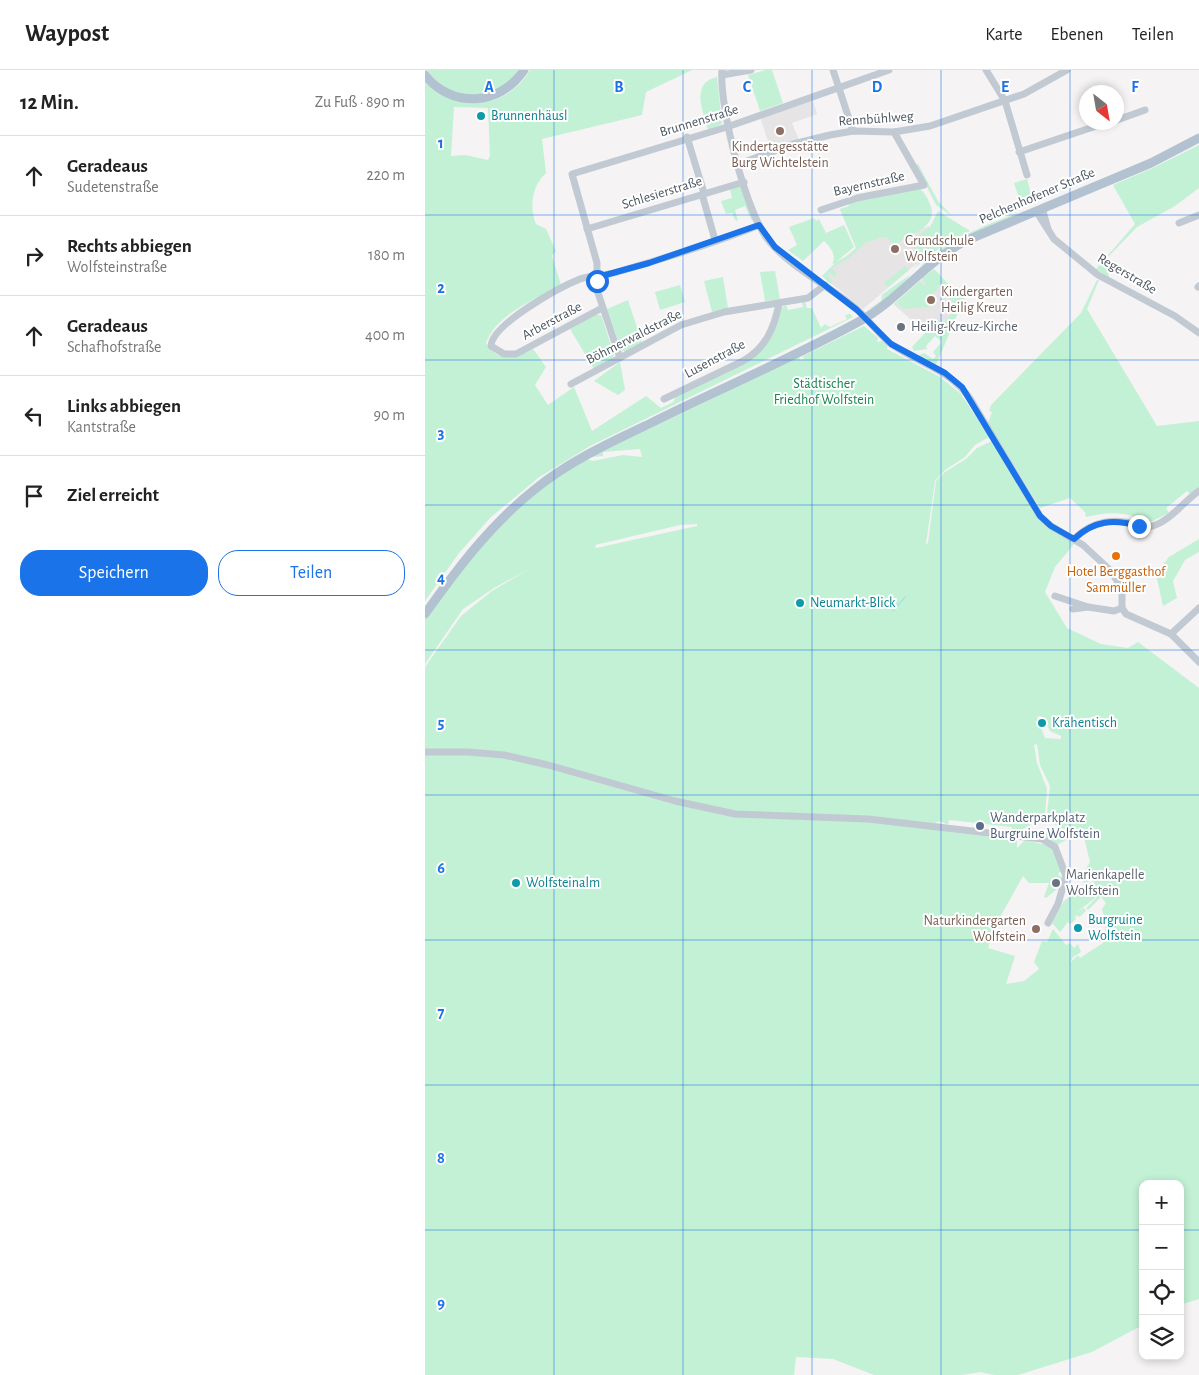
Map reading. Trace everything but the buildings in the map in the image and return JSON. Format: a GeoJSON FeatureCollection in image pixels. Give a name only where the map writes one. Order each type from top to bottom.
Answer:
{"type":"FeatureCollection","features":[{"type":"Feature","properties":{"kind":"main road"},"geometry":{"type":"LineString","coordinates":[[425,75],[444,92],[461,99],[474,100],[501,92],[524,70]]}},
{"type":"Feature","properties":{"kind":"main road","name":"Pelchenhofener Straße"},"geometry":{"type":"LineString","coordinates":[[425,614],[476,546],[493,527],[527,495],[567,467],[657,420],[865,318],[953,248],[1039,209],[1151,164],[1199,138]]}},
{"type":"Feature","properties":{"kind":"street"},"geometry":{"type":"LineString","coordinates":[[751,70],[722,72],[727,127],[759,225],[775,247],[865,318],[891,344],[945,373],[962,387],[1040,516],[1051,526],[1095,554],[1114,575],[1124,594],[1122,608]]}},
{"type":"Feature","properties":{"kind":"street"},"geometry":{"type":"LineString","coordinates":[[833,70],[853,132]]}},
{"type":"Feature","properties":{"kind":"street","name":"Brunnenstraße"},"geometry":{"type":"LineString","coordinates":[[587,229],[572,174],[727,127],[889,70]]}},
{"type":"Feature","properties":{"kind":"street"},"geometry":{"type":"LineString","coordinates":[[986,70],[1005,101],[1027,175]]}},
{"type":"Feature","properties":{"kind":"street","name":"Rennbühlweg"},"geometry":{"type":"LineString","coordinates":[[739,164],[793,144],[853,132],[894,132],[930,126],[1033,90],[1067,70]]}},
{"type":"Feature","properties":{"kind":"street"},"geometry":{"type":"LineString","coordinates":[[1124,118],[1145,110]]}},
{"type":"Feature","properties":{"kind":"street"},"geometry":{"type":"LineString","coordinates":[[1019,152],[1084,130]]}},
{"type":"Feature","properties":{"kind":"street","name":"Bayernstraße"},"geometry":{"type":"LineString","coordinates":[[821,210],[857,198],[924,185],[894,132]]}},
{"type":"Feature","properties":{"kind":"street"},"geometry":{"type":"LineString","coordinates":[[687,138],[715,240]]}},
{"type":"Feature","properties":{"kind":"street","name":"Schlesierstraße"},"geometry":{"type":"LineString","coordinates":[[587,229],[745,182]]}},
{"type":"Feature","properties":{"kind":"street","name":"Regerstraße"},"geometry":{"type":"LineString","coordinates":[[1039,209],[1056,241],[1103,278],[1175,316],[1199,333]]}},
{"type":"Feature","properties":{"kind":"street"},"geometry":{"type":"LineString","coordinates":[[1179,223],[1199,215]]}},
{"type":"Feature","properties":{"kind":"street"},"geometry":{"type":"LineString","coordinates":[[598,277],[649,263],[759,225]]}},
{"type":"Feature","properties":{"kind":"street"},"geometry":{"type":"LineString","coordinates":[[587,229],[597,262],[598,277],[596,287],[620,358]]}},
{"type":"Feature","properties":{"kind":"street","name":"Arberstraße"},"geometry":{"type":"LineString","coordinates":[[598,277],[581,278],[518,314],[502,326],[492,340],[491,346],[497,351],[510,355],[516,354],[602,308]]}},
{"type":"Feature","properties":{"kind":"street","name":"Böhmerwaldstraße"},"geometry":{"type":"LineString","coordinates":[[571,384],[671,330],[692,321],[724,312],[808,298],[825,286]]}},
{"type":"Feature","properties":{"kind":"street","name":"Lusenstraße"},"geometry":{"type":"LineString","coordinates":[[664,399],[743,361],[755,353],[771,331],[779,304]]}},
{"type":"Feature","properties":{"kind":"street"},"geometry":{"type":"LineString","coordinates":[[1074,539],[1091,527],[1105,521],[1122,522],[1143,527],[1154,525],[1172,514],[1199,490]]}},
{"type":"Feature","properties":{"kind":"street"},"geometry":{"type":"LineString","coordinates":[[1055,596],[1088,607],[1109,611],[1122,608]]}},
{"type":"Feature","properties":{"kind":"street"},"geometry":{"type":"LineString","coordinates":[[1073,609],[1088,607]]}},
{"type":"Feature","properties":{"kind":"street"},"geometry":{"type":"LineString","coordinates":[[1122,608],[1132,618],[1171,634],[1199,662]]}},
{"type":"Feature","properties":{"kind":"street"},"geometry":{"type":"LineString","coordinates":[[1171,634],[1199,608]]}},
{"type":"Feature","properties":{"kind":"street"},"geometry":{"type":"LineString","coordinates":[[425,752],[468,752],[503,755],[548,765],[675,801],[735,814],[867,820],[1032,837],[1053,844],[1065,872],[1058,904],[1049,923]]}},
{"type":"Feature","properties":{"kind":"shaded area","name":"Kindertagesstätte Burg Wichtelstein"},"geometry":{"type":"Polygon","coordinates":[[[812,98],[817,114],[792,123],[799,140],[771,150],[760,117],[812,98]]]}},
{"type":"Feature","properties":{"kind":"shaded area","name":"Grundschule Wolfstein"},"geometry":{"type":"Polygon","coordinates":[[[840,209],[916,231],[928,226],[930,227],[922,259],[863,309],[822,276],[856,248],[840,209]]]}},
{"type":"Feature","properties":{"kind":"shaded area","name":"Kindergarten Heilig Kreuz"},"geometry":{"type":"Polygon","coordinates":[[[934,269],[951,287],[965,296],[950,331],[929,330],[917,319],[911,320],[894,304],[934,269]]]}},
{"type":"Feature","properties":{"kind":"green space"},"geometry":{"type":"Polygon","coordinates":[[[427,70],[518,70],[510,80],[499,88],[479,95],[469,95],[450,90],[427,70]]]}},
{"type":"Feature","properties":{"kind":"green space"},"geometry":{"type":"Polygon","coordinates":[[[530,70],[692,70],[646,92],[642,115],[542,139],[546,173],[535,190],[532,204],[536,224],[546,229],[556,251],[552,256],[561,285],[508,315],[491,333],[486,343],[496,354],[507,357],[520,355],[533,349],[546,367],[535,385],[548,405],[574,387],[592,431],[646,396],[661,408],[673,402],[676,396],[737,367],[767,342],[773,333],[780,311],[786,305],[788,310],[803,307],[802,302],[805,301],[807,308],[812,308],[821,328],[825,324],[830,327],[847,319],[845,315],[850,314],[853,317],[590,446],[538,478],[491,517],[459,553],[425,601],[425,82],[438,92],[466,103],[481,103],[495,99],[508,93],[520,83],[530,70]],[[454,107],[451,156],[465,155],[488,160],[490,156],[488,108],[454,107]]]}},
{"type":"Feature","properties":{"kind":"green space"},"geometry":{"type":"Polygon","coordinates":[[[772,70],[783,103],[760,111],[748,75],[772,70]]]}},
{"type":"Feature","properties":{"kind":"green space"},"geometry":{"type":"Polygon","coordinates":[[[717,77],[722,124],[708,130],[702,106],[701,91],[703,85],[717,77]]]}},
{"type":"Feature","properties":{"kind":"green space"},"geometry":{"type":"Polygon","coordinates":[[[1199,145],[1199,188],[1175,206],[1137,227],[1107,258],[1109,278],[1096,269],[1135,224],[1113,185],[1199,145]]]}},
{"type":"Feature","properties":{"kind":"green space"},"geometry":{"type":"Polygon","coordinates":[[[918,164],[938,201],[952,216],[936,205],[916,165],[918,164]]]}},
{"type":"Feature","properties":{"kind":"green space"},"geometry":{"type":"Polygon","coordinates":[[[1027,179],[1033,202],[1022,207],[1014,183],[1027,179]]]}},
{"type":"Feature","properties":{"kind":"green space"},"geometry":{"type":"Polygon","coordinates":[[[741,186],[754,220],[752,221],[745,206],[735,210],[738,221],[735,220],[732,213],[726,214],[721,201],[732,198],[730,189],[741,186]]]}},
{"type":"Feature","properties":{"kind":"green space"},"geometry":{"type":"Polygon","coordinates":[[[920,189],[926,196],[932,211],[928,224],[894,245],[886,237],[878,237],[878,239],[866,242],[850,257],[832,268],[837,274],[834,277],[830,273],[827,276],[833,281],[831,284],[822,276],[835,263],[832,264],[834,255],[824,241],[803,261],[788,250],[797,245],[789,227],[814,218],[816,221],[819,219],[826,233],[844,225],[854,247],[836,262],[849,255],[856,248],[840,209],[849,206],[848,203],[920,189]]]}},
{"type":"Feature","properties":{"kind":"green space"},"geometry":{"type":"Polygon","coordinates":[[[938,211],[970,231],[942,246],[913,269],[922,259],[910,242],[930,227],[938,211]]]}},
{"type":"Feature","properties":{"kind":"green space"},"geometry":{"type":"Polygon","coordinates":[[[1017,213],[1017,215],[917,271],[927,260],[950,243],[1017,213]]]}},
{"type":"Feature","properties":{"kind":"green space"},"geometry":{"type":"Polygon","coordinates":[[[906,266],[909,270],[888,287],[884,283],[906,266]]]}},
{"type":"Feature","properties":{"kind":"green space"},"geometry":{"type":"Polygon","coordinates":[[[934,269],[951,287],[965,296],[936,365],[917,356],[924,353],[933,359],[936,356],[933,352],[942,342],[935,336],[926,346],[927,349],[914,351],[912,347],[938,319],[943,324],[959,306],[939,291],[945,286],[941,283],[928,302],[932,307],[903,309],[898,302],[896,304],[900,310],[894,304],[920,281],[924,286],[926,284],[922,278],[934,269]]]}},
{"type":"Feature","properties":{"kind":"green space"},"geometry":{"type":"Polygon","coordinates":[[[775,271],[780,299],[765,301],[760,272],[775,271]]]}},
{"type":"Feature","properties":{"kind":"green space"},"geometry":{"type":"Polygon","coordinates":[[[910,275],[891,294],[877,305],[867,310],[881,301],[882,295],[910,275]]]}},
{"type":"Feature","properties":{"kind":"green space"},"geometry":{"type":"Polygon","coordinates":[[[723,277],[728,308],[712,312],[704,281],[723,277]]]}},
{"type":"Feature","properties":{"kind":"green space"},"geometry":{"type":"Polygon","coordinates":[[[1097,280],[1099,280],[1087,309],[1157,426],[1199,421],[1199,487],[1190,494],[1187,491],[1166,508],[1169,513],[1146,524],[1148,521],[1125,514],[1110,513],[1086,517],[1085,512],[1070,498],[1040,508],[988,423],[992,412],[989,411],[991,405],[1081,313],[1097,280]]]}},
{"type":"Feature","properties":{"kind":"green space"},"geometry":{"type":"Polygon","coordinates":[[[680,285],[685,302],[660,310],[655,292],[680,285]]]}},
{"type":"Feature","properties":{"kind":"green space"},"geometry":{"type":"Polygon","coordinates":[[[628,300],[642,343],[627,351],[622,351],[607,309],[628,300]]]}},
{"type":"Feature","properties":{"kind":"green space"},"geometry":{"type":"Polygon","coordinates":[[[595,315],[601,315],[614,354],[612,359],[594,369],[570,329],[595,315]]]}},
{"type":"Feature","properties":{"kind":"green space"},"geometry":{"type":"Polygon","coordinates":[[[848,323],[836,330],[587,451],[848,323]]]}},
{"type":"Feature","properties":{"kind":"green space","name":"Städtischer Friedhof Wolfstein"},"geometry":{"type":"Polygon","coordinates":[[[864,326],[878,338],[877,342],[882,341],[888,345],[887,349],[940,377],[961,394],[989,437],[975,445],[965,457],[945,470],[935,481],[926,544],[928,543],[936,481],[945,472],[966,459],[977,448],[992,441],[1043,523],[1074,544],[1055,567],[1045,592],[1067,628],[1101,644],[1128,648],[1138,642],[1199,688],[1199,1299],[1184,1304],[1184,1180],[1139,1180],[1139,1327],[1092,1352],[1018,1375],[994,1375],[980,1372],[962,1375],[874,1375],[833,1359],[796,1357],[794,1375],[425,1375],[425,667],[461,616],[492,591],[529,569],[494,588],[463,609],[425,664],[425,619],[458,573],[504,521],[549,482],[586,459],[593,461],[623,455],[642,457],[640,449],[603,452],[603,456],[591,457],[799,357],[800,360],[804,359],[803,356],[864,326]],[[697,524],[680,525],[595,545],[596,548],[697,526],[697,524]],[[1037,717],[1045,738],[1061,739],[1061,736],[1050,731],[1044,718],[1037,717]],[[1037,744],[1034,745],[1037,763],[1047,789],[1045,815],[1017,833],[1012,833],[1012,827],[949,820],[948,825],[940,821],[935,823],[1017,839],[1017,848],[1025,840],[1051,846],[1063,873],[1059,872],[1058,875],[1064,878],[1061,886],[1046,898],[1044,897],[1049,883],[1029,883],[1023,876],[995,926],[988,948],[1015,956],[1006,984],[1024,981],[1039,969],[1034,962],[1042,941],[1047,942],[1053,929],[1066,945],[1070,943],[1074,948],[1078,944],[1081,952],[1073,957],[1070,963],[1078,955],[1080,958],[1103,943],[1106,924],[1102,909],[1106,903],[1101,897],[1088,910],[1086,908],[1096,898],[1098,892],[1092,879],[1084,884],[1082,876],[1090,862],[1082,829],[1066,830],[1054,824],[1047,814],[1050,786],[1040,765],[1037,744]]]}},
{"type":"Feature","properties":{"kind":"green space"},"geometry":{"type":"Polygon","coordinates":[[[620,362],[625,390],[618,395],[594,381],[620,362]]]}},
{"type":"Feature","properties":{"kind":"green space"},"geometry":{"type":"Polygon","coordinates":[[[1199,539],[1199,552],[1185,560],[1173,581],[1177,598],[1163,606],[1156,574],[1169,557],[1199,539]]]}},
{"type":"Feature","properties":{"kind":"green space"},"geometry":{"type":"Polygon","coordinates":[[[1053,829],[1060,831],[1066,840],[1057,845],[1037,835],[1053,829]]]}},
{"type":"Feature","properties":{"kind":"green space"},"geometry":{"type":"Polygon","coordinates":[[[1091,882],[1097,892],[1095,898],[1076,913],[1084,908],[1086,911],[1079,917],[1077,915],[1076,919],[1070,924],[1068,922],[1060,932],[1052,923],[1064,901],[1091,882]]]}},
{"type":"Feature","properties":{"kind":"waterway"},"geometry":{"type":"LineString","coordinates":[[893,611],[905,597]]}},
{"type":"Feature","properties":{"kind":"place","name":"Brunnenhäusl"},"geometry":{"type":"Point","coordinates":[481,116]}},
{"type":"Feature","properties":{"kind":"place","name":"Kindertagesstätte Burg Wichtelstein"},"geometry":{"type":"Point","coordinates":[780,131]}},
{"type":"Feature","properties":{"kind":"place","name":"Grundschule Wolfstein"},"geometry":{"type":"Point","coordinates":[895,249]}},
{"type":"Feature","properties":{"kind":"place","name":"Kindergarten Heilig Kreuz"},"geometry":{"type":"Point","coordinates":[931,300]}},
{"type":"Feature","properties":{"kind":"place","name":"Heilig-Kreuz-Kirche"},"geometry":{"type":"Point","coordinates":[901,327]}},
{"type":"Feature","properties":{"kind":"place","name":"Hotel Berggasthof Sammüller"},"geometry":{"type":"Point","coordinates":[1116,556]}},
{"type":"Feature","properties":{"kind":"place","name":"Neumarkt-Blick"},"geometry":{"type":"Point","coordinates":[800,603]}},
{"type":"Feature","properties":{"kind":"place","name":"Krähentisch"},"geometry":{"type":"Point","coordinates":[1042,723]}},
{"type":"Feature","properties":{"kind":"place","name":"Wanderparkplatz Burgruine Wolfstein"},"geometry":{"type":"Point","coordinates":[980,826]}},
{"type":"Feature","properties":{"kind":"place","name":"Wolfsteinalm"},"geometry":{"type":"Point","coordinates":[516,883]}},
{"type":"Feature","properties":{"kind":"place","name":"Marienkapelle Wolfstein"},"geometry":{"type":"Point","coordinates":[1056,883]}},
{"type":"Feature","properties":{"kind":"place","name":"Burgruine Wolfstein"},"geometry":{"type":"Point","coordinates":[1078,928]}},
{"type":"Feature","properties":{"kind":"place","name":"Naturkindergarten Wolfstein"},"geometry":{"type":"Point","coordinates":[1036,929]}},
{"type":"Feature","properties":{"kind":"route"},"geometry":{"type":"LineString","coordinates":[[597,281],[598,277],[649,263],[759,225],[775,247],[863,315],[891,344],[945,373],[962,387],[1037,512],[1051,526],[1074,539],[1084,531],[1105,521],[1115,520],[1139,526]]}}]}
